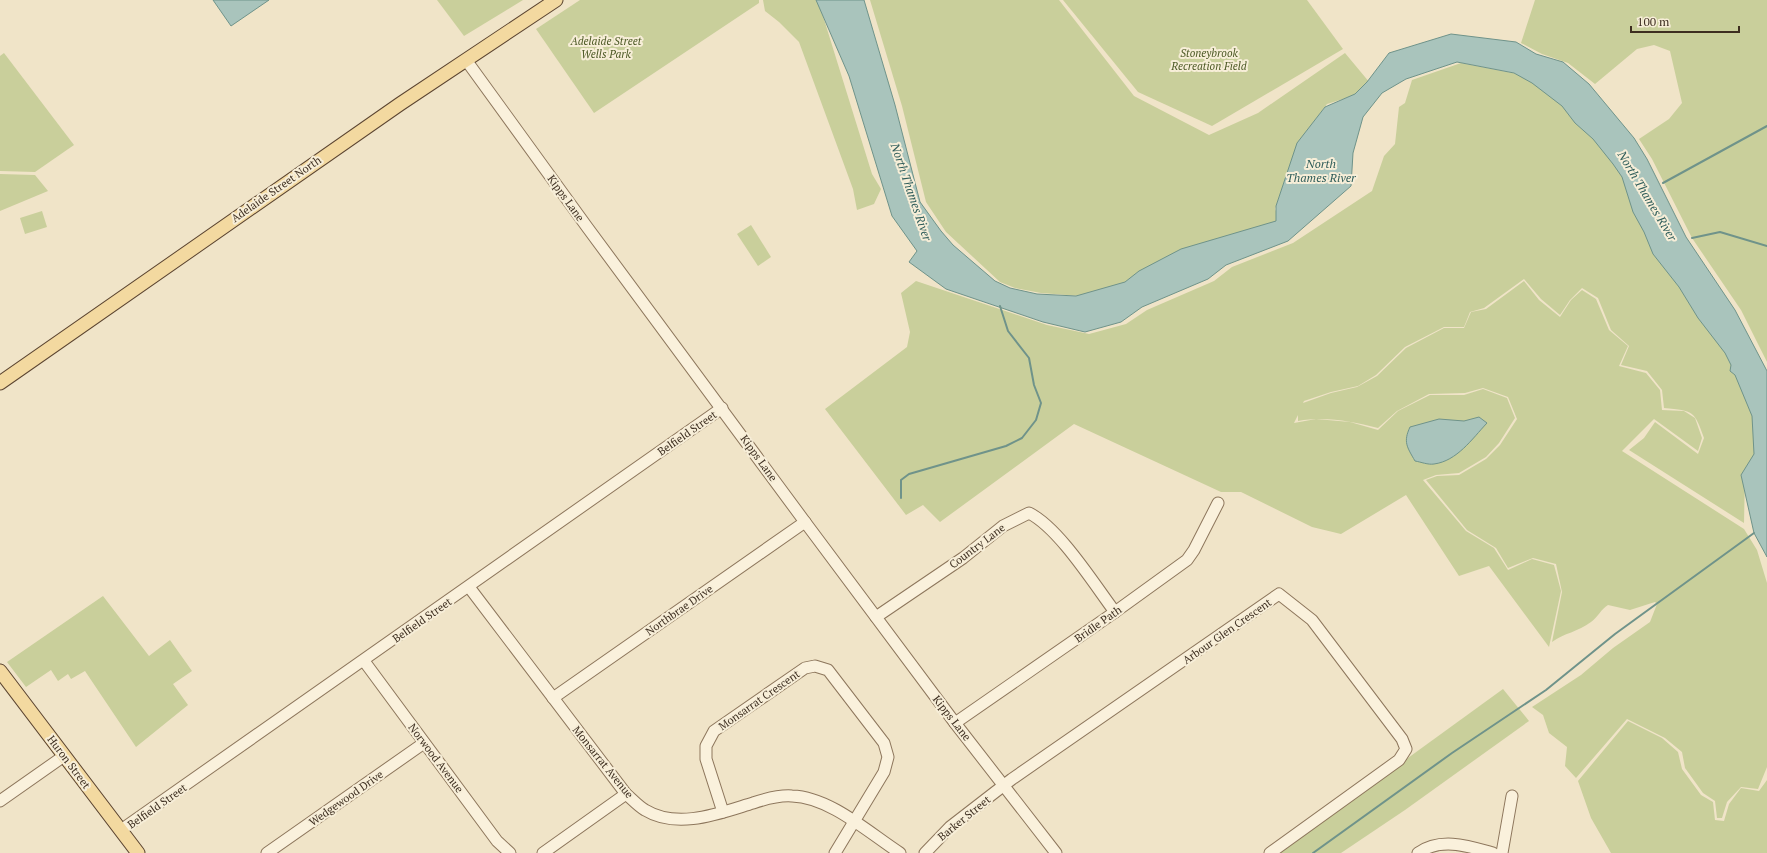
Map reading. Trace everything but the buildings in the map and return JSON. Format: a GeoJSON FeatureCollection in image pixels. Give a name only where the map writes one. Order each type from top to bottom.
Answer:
{"type":"FeatureCollection","features":[{"type":"Feature","properties":{"kind":"main road","name":"Adelaide Street North"},"geometry":{"type":"LineString","coordinates":[[0,383],[346,141],[556,0]]}},
{"type":"Feature","properties":{"kind":"main road","name":"Huron Street"},"geometry":{"type":"LineString","coordinates":[[0,671],[138,853]]}},
{"type":"Feature","properties":{"kind":"street","name":"Kipps Lane"},"geometry":{"type":"LineString","coordinates":[[466,60],[587,227],[805,522],[955,723],[1056,853]]}},
{"type":"Feature","properties":{"kind":"street","name":"Belfield Street"},"geometry":{"type":"LineString","coordinates":[[121,830],[364,661],[722,408]]}},
{"type":"Feature","properties":{"kind":"street","name":"Bridle Path"},"geometry":{"type":"LineString","coordinates":[[955,723],[1115,612],[1190,557],[1218,503]]}},
{"type":"Feature","properties":{"kind":"street","name":"Country Lane"},"geometry":{"type":"LineString","coordinates":[[876,617],[963,558],[1003,526],[1029,513],[1039,518],[1058,538],[1115,612]]}},
{"type":"Feature","properties":{"kind":"street","name":"Northbrae Drive"},"geometry":{"type":"LineString","coordinates":[[553,698],[805,522]]}},
{"type":"Feature","properties":{"kind":"street","name":"Monsarrat Avenue"},"geometry":{"type":"LineString","coordinates":[[469,587],[626,794],[645,810],[670,819],[695,819],[770,798],[791,795],[816,800],[854,822],[900,853]]}},
{"type":"Feature","properties":{"kind":"street","name":"Arbour Glen Crescent"},"geometry":{"type":"LineString","coordinates":[[1004,785],[1279,594],[1312,620],[1402,739],[1406,750],[1399,760],[1270,853]]}},
{"type":"Feature","properties":{"kind":"street","name":"Norwood Avenue"},"geometry":{"type":"LineString","coordinates":[[364,661],[497,842],[510,853]]}},
{"type":"Feature","properties":{"kind":"street","name":"Monsarrat Crescent"},"geometry":{"type":"LineString","coordinates":[[723,812],[706,759],[706,746],[714,731],[805,668],[815,666],[828,670],[884,743],[888,757],[884,772],[835,853]]}},
{"type":"Feature","properties":{"kind":"street","name":"Wedgewood Drive"},"geometry":{"type":"LineString","coordinates":[[267,853],[424,743]]}},
{"type":"Feature","properties":{"kind":"street"},"geometry":{"type":"LineString","coordinates":[[0,801],[64,756]]}},
{"type":"Feature","properties":{"kind":"street","name":"Barker Street"},"geometry":{"type":"LineString","coordinates":[[925,853],[950,827],[1004,785]]}},
{"type":"Feature","properties":{"kind":"street"},"geometry":{"type":"LineString","coordinates":[[543,853],[626,794]]}},
{"type":"Feature","properties":{"kind":"street"},"geometry":{"type":"LineString","coordinates":[[1502,853],[1512,796]]}},
{"type":"Feature","properties":{"kind":"street"},"geometry":{"type":"LineString","coordinates":[[1418,853],[1425,848],[1450,844],[1460,844],[1493,853]]}},
{"type":"Feature","properties":{"kind":"green space"},"geometry":{"type":"Polygon","coordinates":[[[437,0],[523,0],[464,36],[437,0]]]}},
{"type":"Feature","properties":{"kind":"green space","name":"Adelaide Street Wells Park"},"geometry":{"type":"Polygon","coordinates":[[[580,0],[759,0],[759,3],[594,113],[536,29],[580,0]]]}},
{"type":"Feature","properties":{"kind":"green space"},"geometry":{"type":"Polygon","coordinates":[[[763,0],[818,0],[872,174],[881,189],[874,204],[857,210],[853,189],[799,42],[779,22],[765,11],[763,0]]]}},
{"type":"Feature","properties":{"kind":"green space"},"geometry":{"type":"Polygon","coordinates":[[[870,0],[1059,0],[1134,96],[1209,135],[1258,113],[1345,53],[1370,83],[1359,94],[1327,104],[1299,142],[1275,209],[1281,222],[1129,282],[1080,296],[1041,293],[1015,288],[1000,282],[946,232],[926,202],[902,106],[870,0]]]}},
{"type":"Feature","properties":{"kind":"green space","name":"Stoneybrook Recreation Field"},"geometry":{"type":"Polygon","coordinates":[[[1063,0],[1307,0],[1343,49],[1212,126],[1138,92],[1063,0]]]}},
{"type":"Feature","properties":{"kind":"green space"},"geometry":{"type":"Polygon","coordinates":[[[1535,0],[1767,0],[1767,362],[1741,310],[1692,238],[1652,159],[1639,139],[1669,119],[1682,103],[1670,51],[1654,45],[1637,49],[1595,84],[1568,63],[1542,54],[1521,43],[1535,0]]]}},
{"type":"Feature","properties":{"kind":"green space"},"geometry":{"type":"Polygon","coordinates":[[[4,53],[74,145],[35,172],[0,171],[0,56],[4,53]]]}},
{"type":"Feature","properties":{"kind":"green space"},"geometry":{"type":"Polygon","coordinates":[[[1461,63],[1518,74],[1537,85],[1566,108],[1597,140],[1617,165],[1682,288],[1730,354],[1756,417],[1757,455],[1745,475],[1744,523],[1629,450],[1644,438],[1655,422],[1698,454],[1704,438],[1698,422],[1695,417],[1692,414],[1687,411],[1664,408],[1662,390],[1647,371],[1621,365],[1629,346],[1611,330],[1598,298],[1582,288],[1570,300],[1560,315],[1541,299],[1524,279],[1484,308],[1470,312],[1464,327],[1444,327],[1405,347],[1376,375],[1358,386],[1331,392],[1304,401],[1303,403],[1331,393],[1357,387],[1377,376],[1406,348],[1444,328],[1464,328],[1471,312],[1486,309],[1524,281],[1539,300],[1560,317],[1571,300],[1582,290],[1596,299],[1609,330],[1628,346],[1619,366],[1646,373],[1660,390],[1662,410],[1684,411],[1695,418],[1702,438],[1698,451],[1654,419],[1622,451],[1744,529],[1757,550],[1767,583],[1767,767],[1758,789],[1741,787],[1727,802],[1722,818],[1717,818],[1715,801],[1703,793],[1685,768],[1682,752],[1665,738],[1627,719],[1576,778],[1565,766],[1567,747],[1549,733],[1543,715],[1532,707],[1581,675],[1613,648],[1650,622],[1657,604],[1655,602],[1630,610],[1608,605],[1586,625],[1561,636],[1552,642],[1562,592],[1556,564],[1533,558],[1508,568],[1496,548],[1467,530],[1426,480],[1437,476],[1459,475],[1486,459],[1500,445],[1517,419],[1508,397],[1483,388],[1465,393],[1429,394],[1397,411],[1378,428],[1348,421],[1317,419],[1350,422],[1378,430],[1398,411],[1430,395],[1464,395],[1483,389],[1507,398],[1515,418],[1499,443],[1486,457],[1459,473],[1436,475],[1423,480],[1466,531],[1494,548],[1508,570],[1532,559],[1554,565],[1561,591],[1549,647],[1489,566],[1459,576],[1406,495],[1341,534],[1312,527],[1241,492],[1221,492],[1074,424],[940,522],[923,505],[906,515],[825,409],[907,347],[910,332],[901,293],[916,281],[1047,325],[1089,334],[1126,324],[1147,310],[1214,281],[1232,267],[1293,243],[1372,191],[1384,156],[1395,144],[1399,107],[1405,103],[1412,80],[1461,63]],[[1298,415],[1294,423],[1315,419],[1298,421],[1298,415]]]}},
{"type":"Feature","properties":{"kind":"green space"},"geometry":{"type":"Polygon","coordinates":[[[0,174],[35,175],[48,191],[0,211],[0,174]]]}},
{"type":"Feature","properties":{"kind":"green space"},"geometry":{"type":"Polygon","coordinates":[[[42,211],[47,227],[25,234],[20,218],[42,211]]]}},
{"type":"Feature","properties":{"kind":"green space"},"geometry":{"type":"Polygon","coordinates":[[[751,225],[771,257],[758,266],[737,234],[751,225]]]}},
{"type":"Feature","properties":{"kind":"green space"},"geometry":{"type":"Polygon","coordinates":[[[103,596],[149,656],[170,640],[192,671],[173,684],[188,705],[136,747],[85,671],[71,679],[68,674],[58,681],[51,670],[26,687],[7,662],[103,596]]]}},
{"type":"Feature","properties":{"kind":"green space"},"geometry":{"type":"Polygon","coordinates":[[[1503,689],[1529,721],[1405,810],[1341,853],[1277,853],[1503,689]]]}},
{"type":"Feature","properties":{"kind":"green space"},"geometry":{"type":"Polygon","coordinates":[[[1628,721],[1662,738],[1678,752],[1682,769],[1701,795],[1713,802],[1715,820],[1724,821],[1729,804],[1741,788],[1759,791],[1767,780],[1767,853],[1611,853],[1591,818],[1578,781],[1628,721]]]}},
{"type":"Feature","properties":{"kind":"water"},"geometry":{"type":"Polygon","coordinates":[[[213,0],[269,0],[231,26],[213,0]]]}},
{"type":"Feature","properties":{"kind":"water","name":"North Thames River"},"geometry":{"type":"Polygon","coordinates":[[[816,0],[864,0],[895,105],[920,202],[941,231],[953,245],[995,281],[1010,288],[1037,294],[1076,296],[1125,282],[1139,271],[1181,249],[1276,221],[1276,206],[1297,143],[1325,107],[1355,94],[1367,82],[1389,53],[1451,34],[1516,42],[1536,54],[1563,62],[1589,84],[1634,138],[1647,159],[1686,237],[1735,310],[1767,371],[1767,557],[1754,533],[1741,475],[1754,454],[1752,416],[1735,375],[1730,371],[1731,365],[1725,353],[1698,318],[1679,287],[1653,254],[1644,232],[1633,212],[1622,177],[1613,164],[1593,139],[1575,123],[1562,106],[1532,83],[1514,73],[1457,62],[1406,79],[1382,93],[1363,117],[1353,153],[1351,186],[1288,241],[1226,265],[1208,279],[1142,307],[1121,322],[1085,332],[1043,322],[946,289],[909,262],[917,251],[892,216],[849,76],[816,0]]]}},
{"type":"Feature","properties":{"kind":"water"},"geometry":{"type":"Polygon","coordinates":[[[1479,417],[1487,423],[1464,448],[1450,459],[1434,464],[1415,461],[1406,441],[1410,427],[1439,419],[1464,421],[1479,417]]]}},
{"type":"Feature","properties":{"kind":"waterway"},"geometry":{"type":"LineString","coordinates":[[1663,183],[1767,126]]}},
{"type":"Feature","properties":{"kind":"waterway"},"geometry":{"type":"LineString","coordinates":[[1692,238],[1720,232],[1767,246]]}},
{"type":"Feature","properties":{"kind":"waterway"},"geometry":{"type":"LineString","coordinates":[[901,498],[901,480],[909,474],[1006,446],[1022,438],[1036,420],[1041,403],[1034,385],[1029,358],[1008,331],[1000,306]]}},
{"type":"Feature","properties":{"kind":"waterway"},"geometry":{"type":"LineString","coordinates":[[1313,853],[1452,753],[1546,690],[1615,634],[1754,533]]}}]}
